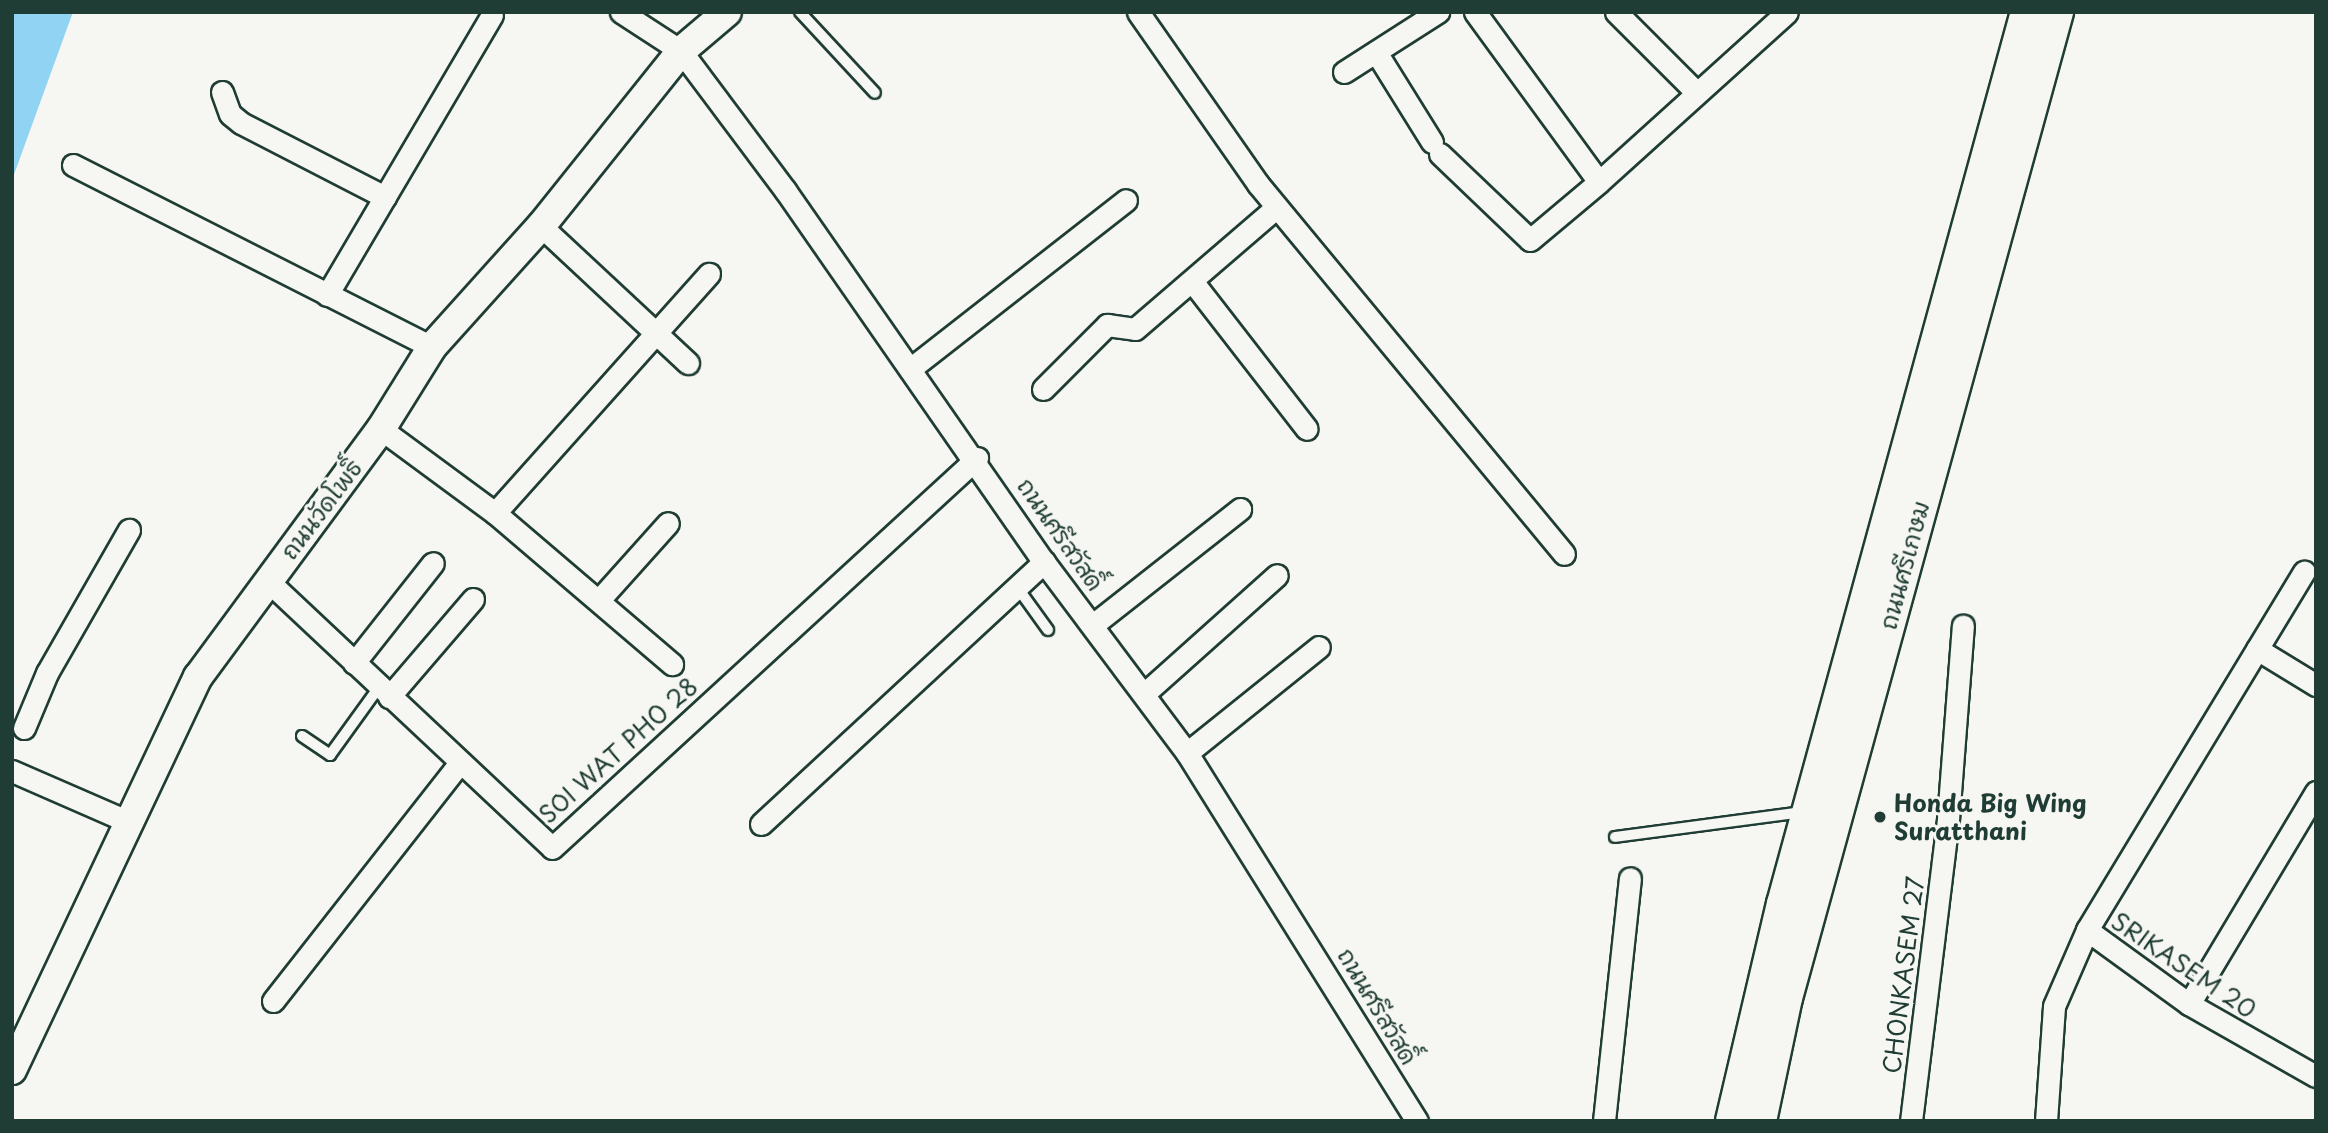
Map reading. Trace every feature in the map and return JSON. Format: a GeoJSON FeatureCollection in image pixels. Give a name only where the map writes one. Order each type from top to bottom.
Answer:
{"type":"FeatureCollection","features":[{"type":"Feature","properties":{"kind":"main road","name":"ถนนศรีเกษม"},"geometry":{"type":"LineString","coordinates":[[1760,1121],[1877,609],[2027,12]]}},
{"type":"Feature","properties":{"kind":"main road","name":"ถนนศรีเกษม"},"geometry":{"type":"LineString","coordinates":[[1732,1121],[1808,812],[1877,609],[2056,12]]}},
{"type":"Feature","properties":{"kind":"street","name":"ถนนศรีสวัสดิ์"},"geometry":{"type":"LineString","coordinates":[[621,12],[681,51],[977,458],[1044,562],[1094,624],[1187,753],[1417,1121]]}},
{"type":"Feature","properties":{"kind":"street","name":"ถนนวัดโพธิ์"},"geometry":{"type":"LineString","coordinates":[[12,1070],[19,1042],[198,677],[381,429],[432,347],[541,226],[681,51],[727,12]]}},
{"type":"Feature","properties":{"kind":"street"},"geometry":{"type":"LineString","coordinates":[[1138,12],[1277,207],[1564,554]]}},
{"type":"Feature","properties":{"kind":"street"},"geometry":{"type":"LineString","coordinates":[[1345,72],[1438,12]]}},
{"type":"Feature","properties":{"kind":"street"},"geometry":{"type":"LineString","coordinates":[[1475,12],[1599,182]]}},
{"type":"Feature","properties":{"kind":"street"},"geometry":{"type":"LineString","coordinates":[[1616,12],[1696,92]]}},
{"type":"Feature","properties":{"kind":"street"},"geometry":{"type":"LineString","coordinates":[[1376,52],[1436,148],[1530,240],[1599,182],[1787,12]]}},
{"type":"Feature","properties":{"kind":"street"},"geometry":{"type":"LineString","coordinates":[[327,295],[492,15]]}},
{"type":"Feature","properties":{"kind":"street"},"geometry":{"type":"LineString","coordinates":[[222,92],[230,114],[241,123],[385,197]]}},
{"type":"Feature","properties":{"kind":"street"},"geometry":{"type":"LineString","coordinates":[[74,165],[432,347]]}},
{"type":"Feature","properties":{"kind":"street"},"geometry":{"type":"LineString","coordinates":[[910,369],[1126,200]]}},
{"type":"Feature","properties":{"kind":"street"},"geometry":{"type":"LineString","coordinates":[[1043,389],[1107,325],[1135,329],[1277,207]]}},
{"type":"Feature","properties":{"kind":"street"},"geometry":{"type":"LineString","coordinates":[[541,226],[657,331],[688,363]]}},
{"type":"Feature","properties":{"kind":"street"},"geometry":{"type":"LineString","coordinates":[[495,513],[709,274]]}},
{"type":"Feature","properties":{"kind":"street"},"geometry":{"type":"LineString","coordinates":[[1192,281],[1307,429]]}},
{"type":"Feature","properties":{"kind":"street"},"geometry":{"type":"LineString","coordinates":[[381,429],[495,513],[672,664]]}},
{"type":"Feature","properties":{"kind":"street","name":"SOI WAT PHO 28"},"geometry":{"type":"LineString","coordinates":[[267,580],[459,764],[552,848],[977,458]]}},
{"type":"Feature","properties":{"kind":"street"},"geometry":{"type":"LineString","coordinates":[[1094,624],[1240,509]]}},
{"type":"Feature","properties":{"kind":"street"},"geometry":{"type":"LineString","coordinates":[[598,600],[667,523]]}},
{"type":"Feature","properties":{"kind":"street"},"geometry":{"type":"LineString","coordinates":[[24,728],[47,673],[129,530]]}},
{"type":"Feature","properties":{"kind":"street"},"geometry":{"type":"LineString","coordinates":[[761,824],[1044,562]]}},
{"type":"Feature","properties":{"kind":"street"},"geometry":{"type":"LineString","coordinates":[[354,663],[433,563]]}},
{"type":"Feature","properties":{"kind":"street"},"geometry":{"type":"LineString","coordinates":[[2087,930],[2304,572]]}},
{"type":"Feature","properties":{"kind":"street"},"geometry":{"type":"LineString","coordinates":[[1144,694],[1277,575]]}},
{"type":"Feature","properties":{"kind":"street"},"geometry":{"type":"LineString","coordinates":[[384,692],[473,599]]}},
{"type":"Feature","properties":{"kind":"street","name":"CHONKASEM 27"},"geometry":{"type":"LineString","coordinates":[[1911,1121],[1948,819],[1963,626]]}},
{"type":"Feature","properties":{"kind":"street"},"geometry":{"type":"LineString","coordinates":[[1187,753],[1319,647]]}},
{"type":"Feature","properties":{"kind":"street"},"geometry":{"type":"LineString","coordinates":[[2257,649],[2316,685]]}},
{"type":"Feature","properties":{"kind":"street"},"geometry":{"type":"LineString","coordinates":[[273,1001],[459,764]]}},
{"type":"Feature","properties":{"kind":"street"},"geometry":{"type":"LineString","coordinates":[[12,771],[129,822]]}},
{"type":"Feature","properties":{"kind":"street"},"geometry":{"type":"LineString","coordinates":[[2189,1004],[2316,792]]}},
{"type":"Feature","properties":{"kind":"street"},"geometry":{"type":"LineString","coordinates":[[1604,1121],[1630,878]]}},
{"type":"Feature","properties":{"kind":"street","name":"SRIKASEM 20"},"geometry":{"type":"LineString","coordinates":[[2046,1121],[2054,1006],[2087,930],[2189,1004],[2316,1076]]}},
{"type":"Feature","properties":{"kind":"lane"},"geometry":{"type":"LineString","coordinates":[[800,12],[875,93]]}},
{"type":"Feature","properties":{"kind":"lane"},"geometry":{"type":"LineString","coordinates":[[1017,587],[1048,630]]}},
{"type":"Feature","properties":{"kind":"lane"},"geometry":{"type":"LineString","coordinates":[[302,736],[330,755],[384,692]]}},
{"type":"Feature","properties":{"kind":"lane"},"geometry":{"type":"LineString","coordinates":[[1615,837],[1808,812]]}},
{"type":"Feature","properties":{"kind":"water"},"geometry":{"type":"Polygon","coordinates":[[[12,12],[73,12],[12,180],[12,12]]]}},
{"type":"Feature","properties":{"kind":"place","name":"Honda Big Wing Suratthani"},"geometry":{"type":"Point","coordinates":[1880,817]}}]}
